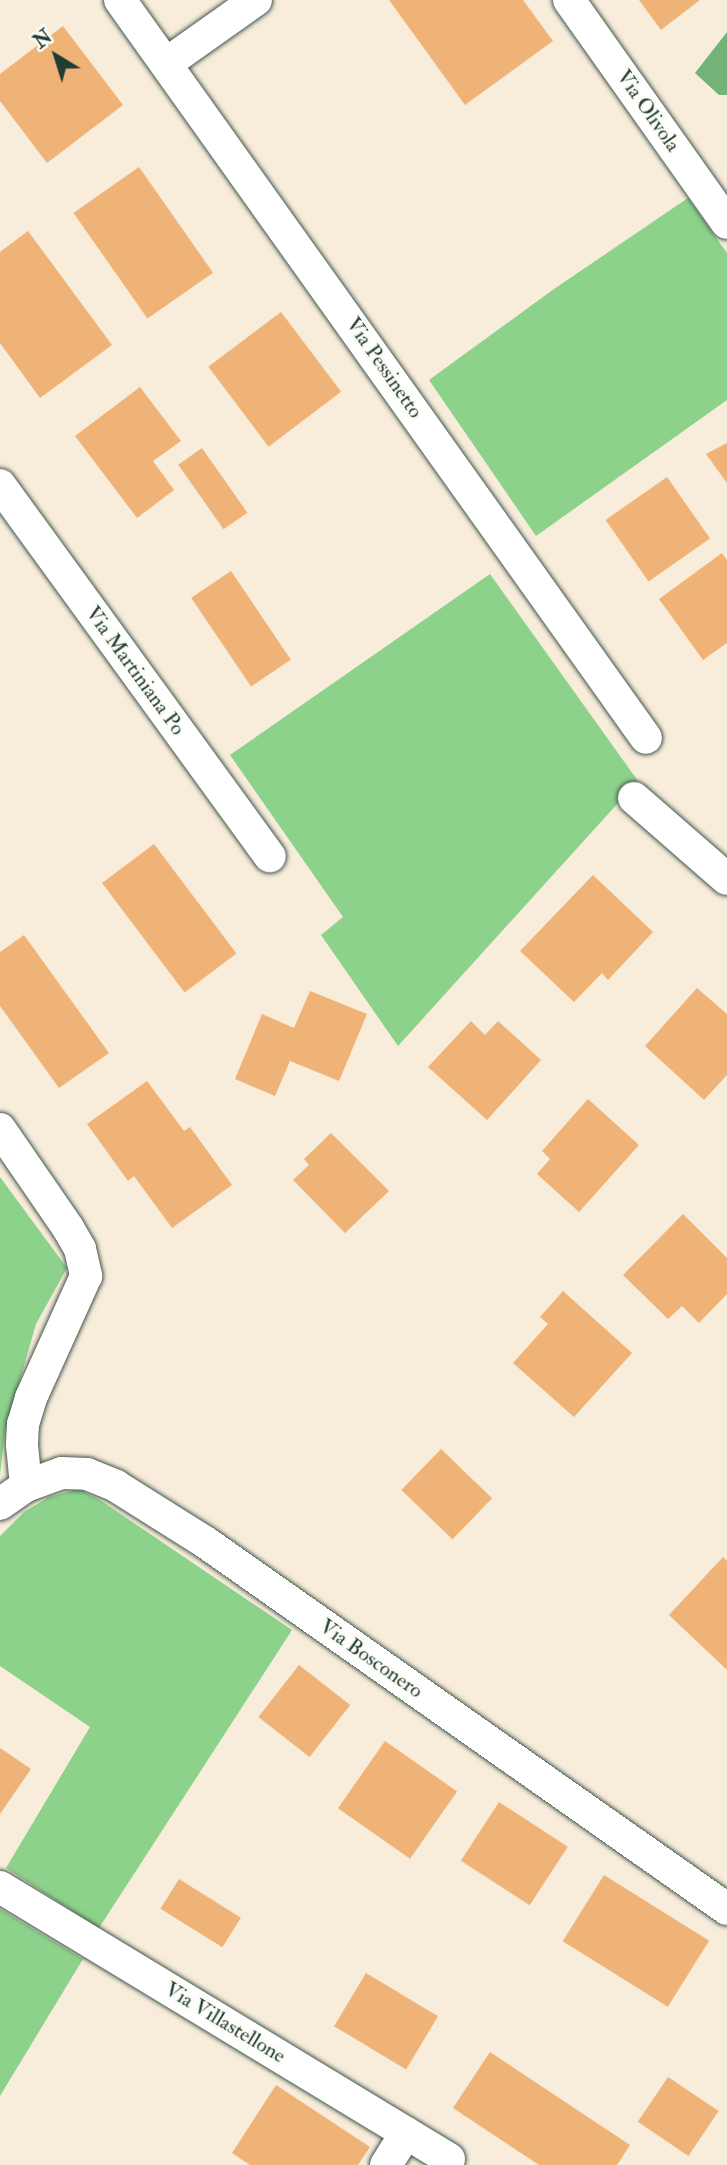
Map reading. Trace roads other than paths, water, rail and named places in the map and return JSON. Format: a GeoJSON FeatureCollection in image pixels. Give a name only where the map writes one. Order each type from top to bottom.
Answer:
{"type":"FeatureCollection","features":[{"type":"Feature","properties":{"kind":"street","name":"Via Pessinetto"},"geometry":{"type":"LineString","coordinates":[[120,0],[646,737]]}},
{"type":"Feature","properties":{"kind":"street"},"geometry":{"type":"LineString","coordinates":[[167,63],[256,0]]}},
{"type":"Feature","properties":{"kind":"street","name":"Via Olivola"},"geometry":{"type":"LineString","coordinates":[[569,0],[727,223]]}},
{"type":"Feature","properties":{"kind":"street","name":"Via Martiniana Po"},"geometry":{"type":"LineString","coordinates":[[0,485],[270,856]]}},
{"type":"Feature","properties":{"kind":"street"},"geometry":{"type":"LineString","coordinates":[[634,797],[727,879]]}},
{"type":"Feature","properties":{"kind":"street"},"geometry":{"type":"LineString","coordinates":[[0,1129],[68,1228],[80,1249],[86,1276],[31,1398],[23,1424],[26,1486]]}},
{"type":"Feature","properties":{"kind":"street","name":"Via Bosconero"},"geometry":{"type":"LineString","coordinates":[[0,1504],[26,1486],[52,1476],[87,1474],[116,1486],[205,1542],[727,1909]]}},
{"type":"Feature","properties":{"kind":"street","name":"Via Villastellone"},"geometry":{"type":"LineString","coordinates":[[0,1887],[449,2158]]}},
{"type":"Feature","properties":{"kind":"street"},"geometry":{"type":"LineString","coordinates":[[386,2165],[406,2133]]}}]}
